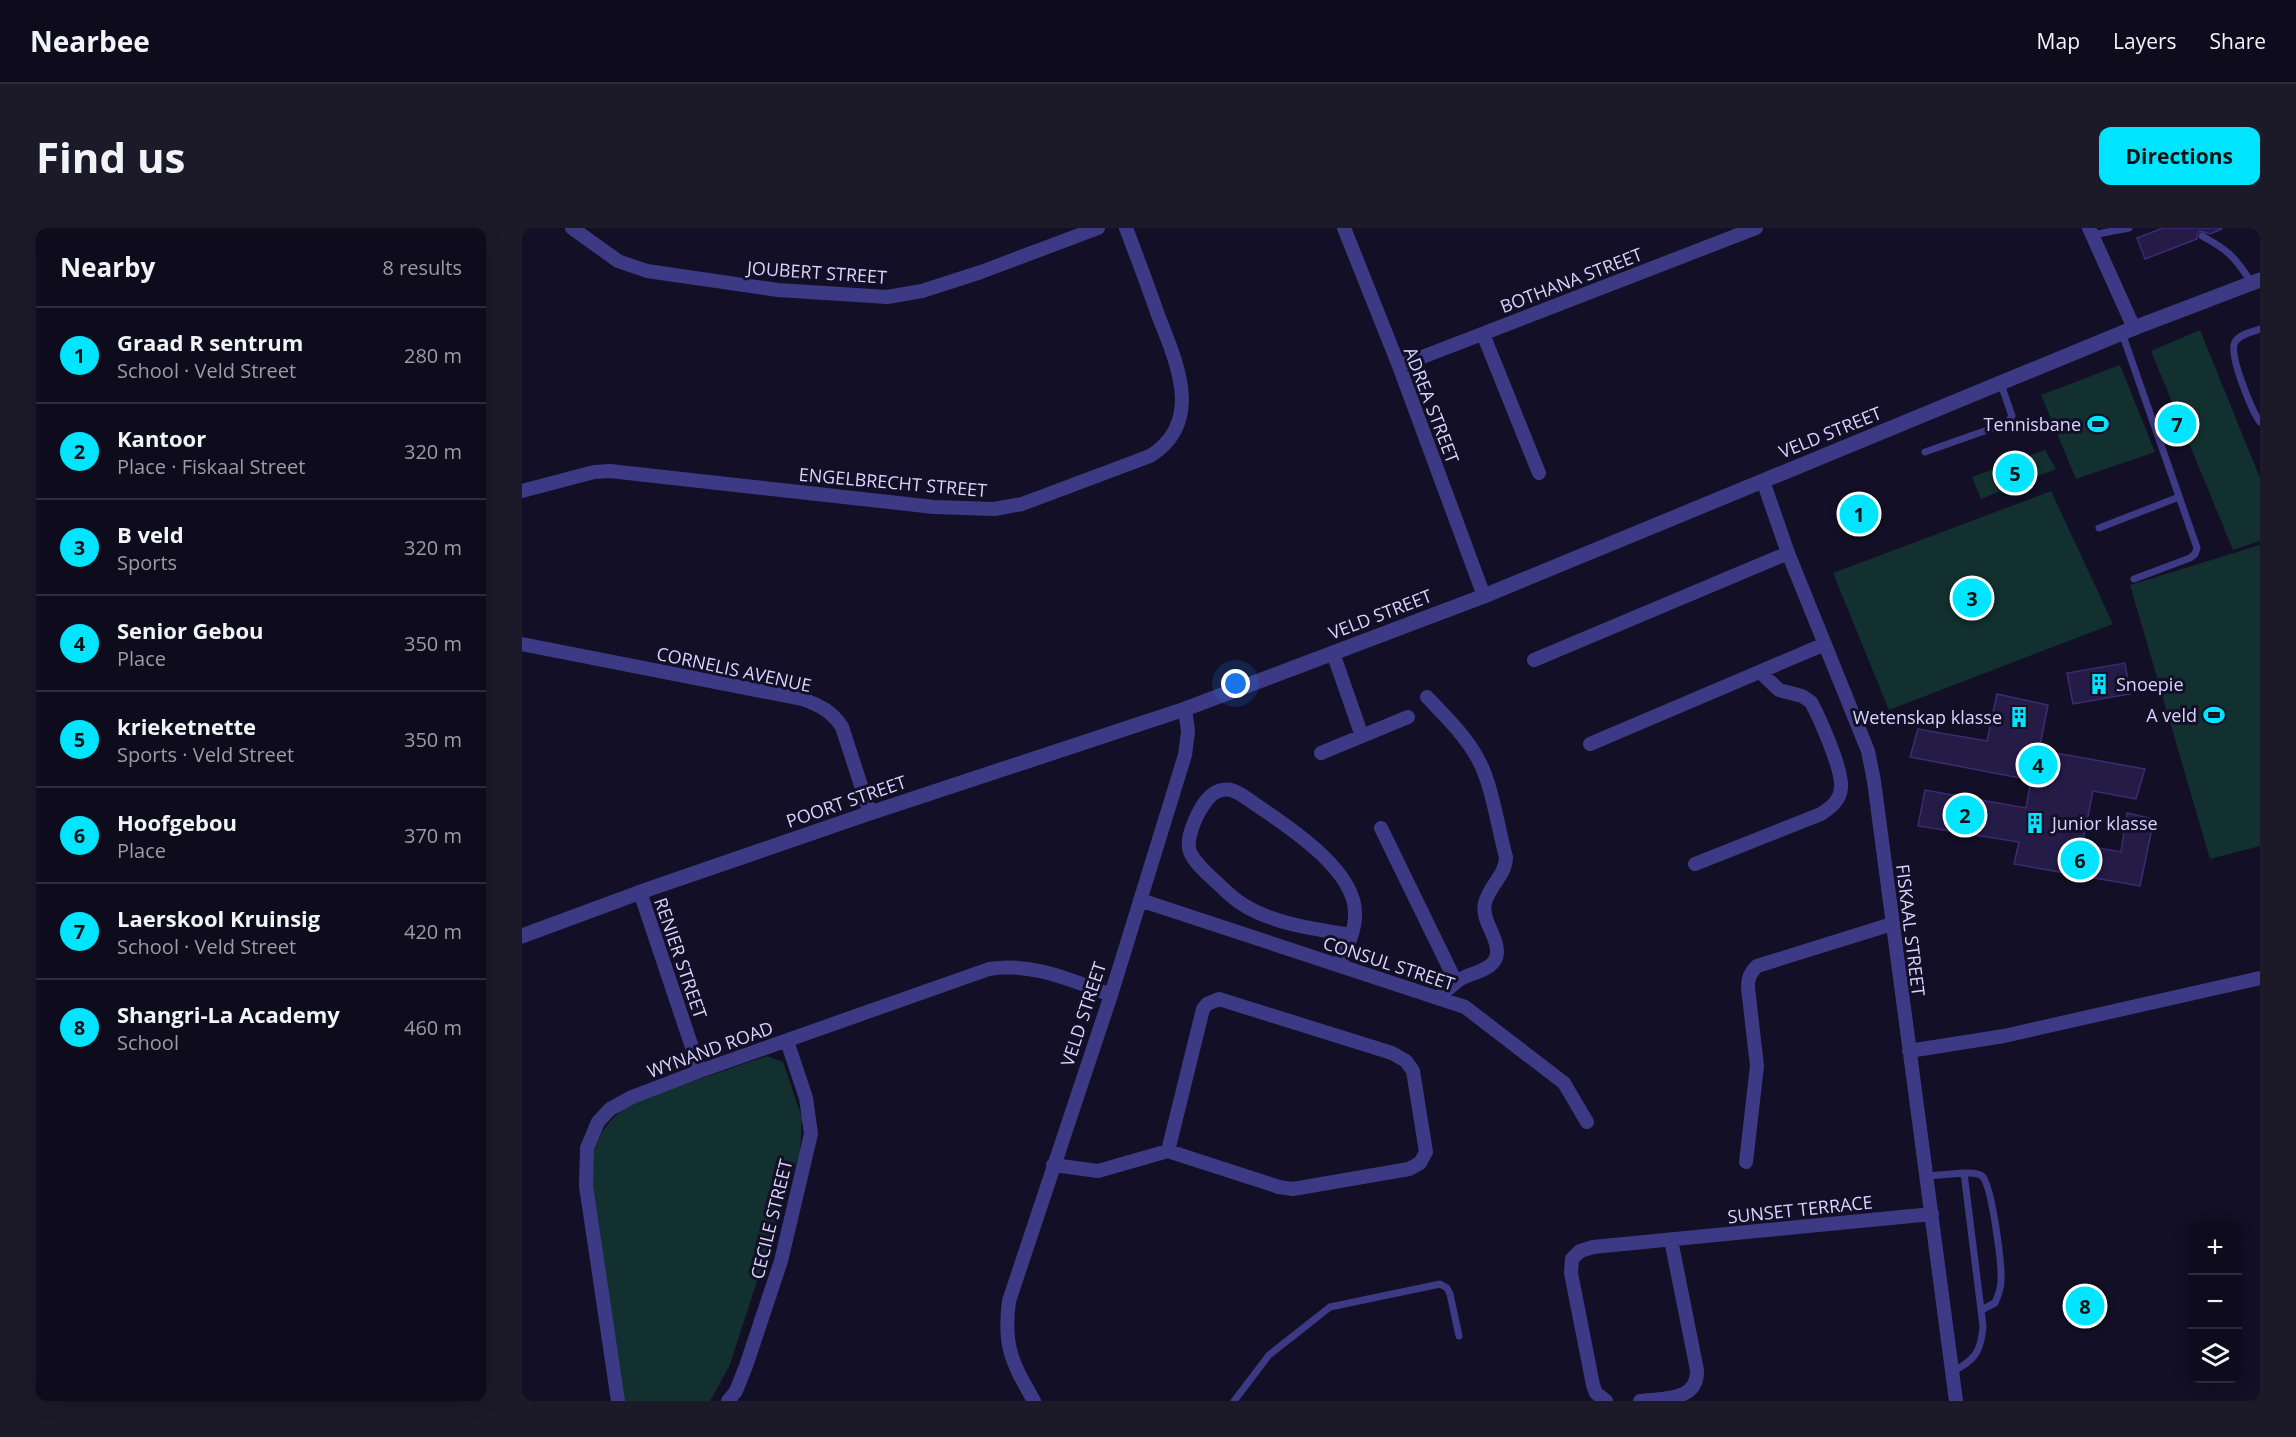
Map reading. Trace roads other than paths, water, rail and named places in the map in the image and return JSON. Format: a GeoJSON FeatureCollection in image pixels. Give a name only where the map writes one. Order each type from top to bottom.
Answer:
{"type":"FeatureCollection","features":[{"type":"Feature","properties":{"kind":"street","name":"JOUBERT STREET"},"geometry":{"type":"LineString","coordinates":[[572,228],[618,261],[647,271],[778,290],[887,297],[922,291],[971,275],[1098,228]]}},
{"type":"Feature","properties":{"kind":"street","name":"ENGELBRECHT STREET"},"geometry":{"type":"LineString","coordinates":[[522,491],[594,472],[610,471],[934,507],[994,509],[1022,504],[1150,456],[1165,446],[1175,431],[1182,407],[1182,385],[1178,366],[1126,228]]}},
{"type":"Feature","properties":{"kind":"street","name":"ADREA STREET"},"geometry":{"type":"LineString","coordinates":[[1344,228],[1399,366],[1484,596]]}},
{"type":"Feature","properties":{"kind":"street","name":"BOTHANA STREET"},"geometry":{"type":"LineString","coordinates":[[1399,366],[1756,228]]}},
{"type":"Feature","properties":{"kind":"street"},"geometry":{"type":"LineString","coordinates":[[2090,231],[2128,331]]}},
{"type":"Feature","properties":{"kind":"street","name":"VELD STREET"},"geometry":{"type":"LineString","coordinates":[[1034,1401],[1014,1365],[1009,1349],[1007,1316],[1009,1301],[1111,995],[1185,755],[1188,731],[1185,709],[1484,596],[2128,331],[2256,281]]}},
{"type":"Feature","properties":{"kind":"street"},"geometry":{"type":"LineString","coordinates":[[1483,334],[1539,473]]}},
{"type":"Feature","properties":{"kind":"street","name":"FISKAAL STREET"},"geometry":{"type":"LineString","coordinates":[[1763,481],[1788,554],[1868,751],[1874,781],[1956,1401]]}},
{"type":"Feature","properties":{"kind":"street"},"geometry":{"type":"LineString","coordinates":[[1534,660],[1788,554]]}},
{"type":"Feature","properties":{"kind":"street","name":"CORNELIS AVENUE"},"geometry":{"type":"LineString","coordinates":[[522,644],[802,699],[822,706],[837,718],[842,727],[870,813]]}},
{"type":"Feature","properties":{"kind":"street"},"geometry":{"type":"LineString","coordinates":[[1590,744],[1825,644]]}},
{"type":"Feature","properties":{"kind":"street"},"geometry":{"type":"LineString","coordinates":[[1333,653],[1362,736]]}},
{"type":"Feature","properties":{"kind":"street"},"geometry":{"type":"LineString","coordinates":[[1695,864],[1821,814],[1832,806],[1839,794],[1839,772],[1811,702],[1802,696],[1779,690],[1760,672]]}},
{"type":"Feature","properties":{"kind":"street"},"geometry":{"type":"LineString","coordinates":[[1428,698],[1463,735],[1478,760],[1485,776],[1506,857],[1503,870],[1485,903],[1485,916],[1497,948],[1496,960],[1492,965],[1456,982],[1438,998]]}},
{"type":"Feature","properties":{"kind":"street","name":"POORT STREET"},"geometry":{"type":"LineString","coordinates":[[522,936],[640,892],[870,813],[1185,709]]}},
{"type":"Feature","properties":{"kind":"street"},"geometry":{"type":"LineString","coordinates":[[1321,753],[1408,717]]}},
{"type":"Feature","properties":{"kind":"street"},"geometry":{"type":"LineString","coordinates":[[1339,966],[1352,935],[1355,913],[1350,892],[1334,868],[1313,846],[1236,791],[1223,790],[1212,795],[1196,818],[1188,840],[1189,850],[1204,871],[1239,902],[1257,912],[1282,921],[1352,935]]}},
{"type":"Feature","properties":{"kind":"street"},"geometry":{"type":"LineString","coordinates":[[1381,828],[1456,982]]}},
{"type":"Feature","properties":{"kind":"street","name":"RENIER STREET"},"geometry":{"type":"LineString","coordinates":[[640,892],[700,1071]]}},
{"type":"Feature","properties":{"kind":"street","name":"CONSUL STREET"},"geometry":{"type":"LineString","coordinates":[[1140,900],[1469,1010],[1559,1079],[1587,1122]]}},
{"type":"Feature","properties":{"kind":"street"},"geometry":{"type":"LineString","coordinates":[[1746,1162],[1757,1066],[1748,988],[1748,978],[1752,971],[1757,966],[1892,924]]}},
{"type":"Feature","properties":{"kind":"street","name":"WYNAND ROAD"},"geometry":{"type":"LineString","coordinates":[[618,1401],[586,1186],[587,1148],[598,1122],[610,1109],[632,1097],[700,1071],[989,969],[1004,967],[1042,971],[1111,995]]}},
{"type":"Feature","properties":{"kind":"street"},"geometry":{"type":"LineString","coordinates":[[1909,1051],[2004,1036],[2260,978]]}},
{"type":"Feature","properties":{"kind":"street"},"geometry":{"type":"LineString","coordinates":[[1053,1165],[1098,1171],[1168,1151],[1279,1187],[1293,1189],[1409,1169],[1420,1163],[1426,1152],[1414,1076],[1406,1061],[1392,1053],[1219,999],[1207,1004],[1203,1009],[1168,1151]]}},
{"type":"Feature","properties":{"kind":"street","name":"CECILE STREET"},"geometry":{"type":"LineString","coordinates":[[728,1401],[736,1390],[746,1366],[782,1261],[811,1134],[806,1098],[787,1041]]}},
{"type":"Feature","properties":{"kind":"street","name":"SUNSET TERRACE"},"geometry":{"type":"LineString","coordinates":[[1606,1401],[1596,1393],[1593,1385],[1571,1273],[1572,1259],[1580,1251],[1593,1247],[1932,1214]]}},
{"type":"Feature","properties":{"kind":"street"},"geometry":{"type":"LineString","coordinates":[[1640,1401],[1680,1397],[1688,1394],[1696,1385],[1696,1370],[1671,1240]]}},
{"type":"Feature","properties":{"kind":"lane"},"geometry":{"type":"LineString","coordinates":[[2090,231],[2129,228]]}},
{"type":"Feature","properties":{"kind":"lane"},"geometry":{"type":"LineString","coordinates":[[2202,236],[2225,248],[2256,281]]}},
{"type":"Feature","properties":{"kind":"lane"},"geometry":{"type":"LineString","coordinates":[[2260,329],[2240,336],[2236,340],[2233,351],[2235,362],[2260,422]]}},
{"type":"Feature","properties":{"kind":"lane"},"geometry":{"type":"LineString","coordinates":[[2128,331],[2197,548],[2195,554],[2190,558],[2134,579]]}},
{"type":"Feature","properties":{"kind":"lane"},"geometry":{"type":"LineString","coordinates":[[1925,452],[2007,423],[2012,416],[2011,409],[2001,384]]}},
{"type":"Feature","properties":{"kind":"lane"},"geometry":{"type":"LineString","coordinates":[[2099,528],[2180,497]]}},
{"type":"Feature","properties":{"kind":"lane"},"geometry":{"type":"LineString","coordinates":[[1952,1372],[1970,1362],[1982,1338],[1981,1310],[1964,1173]]}},
{"type":"Feature","properties":{"kind":"lane"},"geometry":{"type":"LineString","coordinates":[[1927,1176],[1974,1173],[1983,1177],[1988,1186],[2001,1278],[1995,1303],[1981,1310]]}},
{"type":"Feature","properties":{"kind":"lane"},"geometry":{"type":"LineString","coordinates":[[1234,1401],[1269,1355],[1317,1315],[1335,1305],[1440,1284],[1447,1288],[1450,1294],[1459,1336]]}},
{"type":"Feature","properties":{"kind":"place","name":"Tennisbane"},"geometry":{"type":"Point","coordinates":[2098,424]}},
{"type":"Feature","properties":{"kind":"place","name":"Laerskool Kruinsig"},"geometry":{"type":"Point","coordinates":[2177,424]}},
{"type":"Feature","properties":{"kind":"place","name":"krieketnette"},"geometry":{"type":"Point","coordinates":[2015,473]}},
{"type":"Feature","properties":{"kind":"place","name":"Graad R sentrum"},"geometry":{"type":"Point","coordinates":[1859,514]}},
{"type":"Feature","properties":{"kind":"place","name":"B veld"},"geometry":{"type":"Point","coordinates":[1972,598]}},
{"type":"Feature","properties":{"kind":"place","name":"Snoepie"},"geometry":{"type":"Point","coordinates":[2099,684]}},
{"type":"Feature","properties":{"kind":"place","name":"A veld"},"geometry":{"type":"Point","coordinates":[2214,715]}},
{"type":"Feature","properties":{"kind":"place","name":"Wetenskap klasse"},"geometry":{"type":"Point","coordinates":[2019,717]}},
{"type":"Feature","properties":{"kind":"place","name":"Senior Gebou"},"geometry":{"type":"Point","coordinates":[2038,765]}},
{"type":"Feature","properties":{"kind":"place","name":"Kantoor"},"geometry":{"type":"Point","coordinates":[1965,815]}},
{"type":"Feature","properties":{"kind":"place","name":"Junior klasse"},"geometry":{"type":"Point","coordinates":[2035,823]}},
{"type":"Feature","properties":{"kind":"place","name":"Hoofgebou"},"geometry":{"type":"Point","coordinates":[2080,860]}},
{"type":"Feature","properties":{"kind":"place","name":"Shangri-La Academy"},"geometry":{"type":"Point","coordinates":[2085,1306]}}]}
